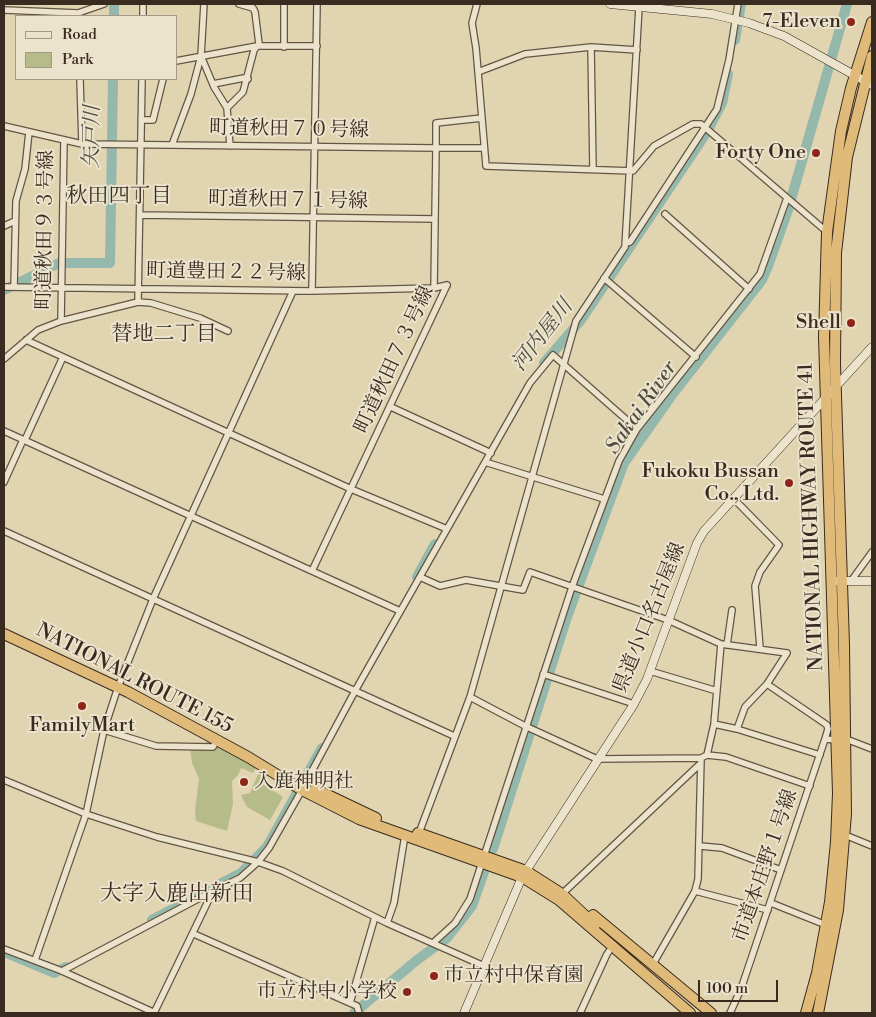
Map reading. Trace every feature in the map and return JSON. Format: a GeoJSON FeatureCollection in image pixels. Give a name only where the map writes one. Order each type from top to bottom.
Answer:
{"type":"FeatureCollection","features":[{"type":"Feature","properties":{"kind":"highway","name":"NATIONAL HIGHWAY ROUTE 41"},"geometry":{"type":"LineString","coordinates":[[818,1013],[838,910],[845,835],[842,739],[842,581],[834,289],[837,235],[847,157],[864,81],[872,22]]}},
{"type":"Feature","properties":{"kind":"highway","name":"NATIONAL HIGHWAY ROUTE 41"},"geometry":{"type":"LineString","coordinates":[[842,581],[826,396],[824,284],[827,232],[838,152],[872,56]]}},
{"type":"Feature","properties":{"kind":"highway","name":"NATIONAL ROUTE 155"},"geometry":{"type":"LineString","coordinates":[[4,634],[118,687],[283,775],[359,819],[405,836],[483,859]]}},
{"type":"Feature","properties":{"kind":"highway","name":"NATIONAL HIGHWAY ROUTE 41"},"geometry":{"type":"LineString","coordinates":[[806,1013],[817,973],[826,926],[836,842],[842,739]]}},
{"type":"Feature","properties":{"kind":"highway","name":"NATIONAL ROUTE 155"},"geometry":{"type":"LineString","coordinates":[[304,787],[366,814],[524,874],[562,894],[573,902],[690,1013]]}},
{"type":"Feature","properties":{"kind":"highway","name":"NATIONAL ROUTE 155"},"geometry":{"type":"LineString","coordinates":[[524,874],[559,900],[626,960],[652,978],[695,1013]]}},
{"type":"Feature","properties":{"kind":"highway"},"geometry":{"type":"LineString","coordinates":[[573,902],[599,920],[711,1013]]}},
{"type":"Feature","properties":{"kind":"highway"},"geometry":{"type":"LineString","coordinates":[[626,960],[684,1013]]}},
{"type":"Feature","properties":{"kind":"main road"},"geometry":{"type":"LineString","coordinates":[[610,4],[736,18],[784,36],[864,81]]}},
{"type":"Feature","properties":{"kind":"main road","name":"県道小口名古屋線"},"geometry":{"type":"LineString","coordinates":[[464,1013],[524,874],[634,704],[650,671],[697,543],[710,522],[872,347]]}},
{"type":"Feature","properties":{"kind":"main road"},"geometry":{"type":"LineString","coordinates":[[842,581],[872,581]]}},
{"type":"Feature","properties":{"kind":"street"},"geometry":{"type":"LineString","coordinates":[[4,10],[78,14],[104,4]]}},
{"type":"Feature","properties":{"kind":"street"},"geometry":{"type":"LineString","coordinates":[[172,145],[191,94],[201,56],[204,4]]}},
{"type":"Feature","properties":{"kind":"street"},"geometry":{"type":"LineString","coordinates":[[227,108],[243,92],[259,44],[253,8],[239,4]]}},
{"type":"Feature","properties":{"kind":"street"},"geometry":{"type":"LineString","coordinates":[[284,4],[284,47]]}},
{"type":"Feature","properties":{"kind":"street"},"geometry":{"type":"LineString","coordinates":[[312,291],[317,4]]}},
{"type":"Feature","properties":{"kind":"street"},"geometry":{"type":"LineString","coordinates":[[477,4],[472,23],[486,166],[637,169],[649,151],[659,143],[693,124],[701,124],[707,127],[827,232]]}},
{"type":"Feature","properties":{"kind":"street"},"geometry":{"type":"LineString","coordinates":[[626,243],[630,242],[707,127],[720,99],[738,4]]}},
{"type":"Feature","properties":{"kind":"street"},"geometry":{"type":"LineString","coordinates":[[418,833],[470,697],[576,320],[624,250],[626,243],[639,7]]}},
{"type":"Feature","properties":{"kind":"street"},"geometry":{"type":"LineString","coordinates":[[178,61],[257,46],[317,46]]}},
{"type":"Feature","properties":{"kind":"street"},"geometry":{"type":"LineString","coordinates":[[478,72],[525,54],[591,47],[637,50]]}},
{"type":"Feature","properties":{"kind":"street"},"geometry":{"type":"LineString","coordinates":[[591,47],[593,168]]}},
{"type":"Feature","properties":{"kind":"street"},"geometry":{"type":"LineString","coordinates":[[201,56],[213,84],[227,108],[230,146]]}},
{"type":"Feature","properties":{"kind":"street"},"geometry":{"type":"LineString","coordinates":[[213,84],[244,78],[248,80]]}},
{"type":"Feature","properties":{"kind":"street"},"geometry":{"type":"LineString","coordinates":[[80,80],[82,144]]}},
{"type":"Feature","properties":{"kind":"street"},"geometry":{"type":"LineString","coordinates":[[138,302],[142,80]]}},
{"type":"Feature","properties":{"kind":"street"},"geometry":{"type":"LineString","coordinates":[[142,120],[153,120],[163,80]]}},
{"type":"Feature","properties":{"kind":"street"},"geometry":{"type":"LineString","coordinates":[[434,288],[436,123],[482,118]]}},
{"type":"Feature","properties":{"kind":"street","name":"町道秋田７０号線"},"geometry":{"type":"LineString","coordinates":[[4,126],[82,144],[484,148]]}},
{"type":"Feature","properties":{"kind":"street"},"geometry":{"type":"LineString","coordinates":[[14,287],[16,201],[25,169],[29,132]]}},
{"type":"Feature","properties":{"kind":"street","name":"町道秋田９３号線"},"geometry":{"type":"LineString","coordinates":[[61,321],[64,140]]}},
{"type":"Feature","properties":{"kind":"street"},"geometry":{"type":"LineString","coordinates":[[433,943],[455,923],[465,909],[483,859],[525,726],[619,461],[637,429],[749,289],[766,262],[787,198]]}},
{"type":"Feature","properties":{"kind":"street"},"geometry":{"type":"LineString","coordinates":[[665,214],[749,289]]}},
{"type":"Feature","properties":{"kind":"street","name":"町道秋田７１号線"},"geometry":{"type":"LineString","coordinates":[[140,216],[435,221]]}},
{"type":"Feature","properties":{"kind":"street"},"geometry":{"type":"LineString","coordinates":[[4,226],[15,221]]}},
{"type":"Feature","properties":{"kind":"street"},"geometry":{"type":"LineString","coordinates":[[604,278],[696,357]]}},
{"type":"Feature","properties":{"kind":"street","name":"町道豊田２２号線"},"geometry":{"type":"LineString","coordinates":[[4,287],[312,291],[434,288],[447,285]]}},
{"type":"Feature","properties":{"kind":"street","name":"町道秋田７３号線"},"geometry":{"type":"LineString","coordinates":[[312,571],[372,449],[447,285]]}},
{"type":"Feature","properties":{"kind":"street"},"geometry":{"type":"LineString","coordinates":[[35,960],[86,814],[104,730],[118,687],[153,599],[293,291]]}},
{"type":"Feature","properties":{"kind":"street"},"geometry":{"type":"LineString","coordinates":[[4,359],[38,330],[61,321],[138,302],[151,303],[200,318],[228,331]]}},
{"type":"Feature","properties":{"kind":"street"},"geometry":{"type":"LineString","coordinates":[[26,340],[351,489],[446,529]]}},
{"type":"Feature","properties":{"kind":"street"},"geometry":{"type":"LineString","coordinates":[[62,971],[240,878],[258,862],[269,848],[304,787],[355,691],[530,383],[553,355],[637,429]]}},
{"type":"Feature","properties":{"kind":"street"},"geometry":{"type":"LineString","coordinates":[[4,482],[63,357]]}},
{"type":"Feature","properties":{"kind":"street"},"geometry":{"type":"LineString","coordinates":[[391,407],[491,452]]}},
{"type":"Feature","properties":{"kind":"street"},"geometry":{"type":"LineString","coordinates":[[4,431],[400,611]]}},
{"type":"Feature","properties":{"kind":"street"},"geometry":{"type":"LineString","coordinates":[[486,462],[532,478],[604,499]]}},
{"type":"Feature","properties":{"kind":"street"},"geometry":{"type":"LineString","coordinates":[[733,498],[779,544],[760,572],[754,586],[760,648]]}},
{"type":"Feature","properties":{"kind":"street"},"geometry":{"type":"LineString","coordinates":[[4,531],[454,736]]}},
{"type":"Feature","properties":{"kind":"street"},"geometry":{"type":"LineString","coordinates":[[842,581],[872,552]]}},
{"type":"Feature","properties":{"kind":"street"},"geometry":{"type":"LineString","coordinates":[[420,577],[440,586],[466,580],[523,590],[530,572],[668,620],[724,644],[787,653],[767,684],[745,707],[737,729]]}},
{"type":"Feature","properties":{"kind":"street"},"geometry":{"type":"LineString","coordinates":[[653,964],[695,891],[698,880],[703,759],[714,724],[716,691],[732,610]]}},
{"type":"Feature","properties":{"kind":"street"},"geometry":{"type":"LineString","coordinates":[[650,671],[716,691]]}},
{"type":"Feature","properties":{"kind":"street"},"geometry":{"type":"LineString","coordinates":[[543,674],[634,704]]}},
{"type":"Feature","properties":{"kind":"street"},"geometry":{"type":"LineString","coordinates":[[767,684],[827,725],[828,730],[825,740],[842,739],[872,749]]}},
{"type":"Feature","properties":{"kind":"street"},"geometry":{"type":"LineString","coordinates":[[470,697],[525,726],[597,759],[703,759],[726,757],[810,786]]}},
{"type":"Feature","properties":{"kind":"street"},"geometry":{"type":"LineString","coordinates":[[714,724],[737,729],[820,755]]}},
{"type":"Feature","properties":{"kind":"street"},"geometry":{"type":"LineString","coordinates":[[104,730],[156,746],[213,747],[217,740]]}},
{"type":"Feature","properties":{"kind":"street","name":"市道本庄野１号線"},"geometry":{"type":"LineString","coordinates":[[730,1013],[741,989],[825,740]]}},
{"type":"Feature","properties":{"kind":"street"},"geometry":{"type":"LineString","coordinates":[[562,894],[703,759]]}},
{"type":"Feature","properties":{"kind":"street"},"geometry":{"type":"LineString","coordinates":[[4,780],[86,814],[157,837],[258,862],[283,871],[387,923],[484,966]]}},
{"type":"Feature","properties":{"kind":"street"},"geometry":{"type":"LineString","coordinates":[[845,835],[872,846]]}},
{"type":"Feature","properties":{"kind":"street"},"geometry":{"type":"LineString","coordinates":[[387,923],[394,903],[405,836]]}},
{"type":"Feature","properties":{"kind":"street"},"geometry":{"type":"LineString","coordinates":[[700,846],[722,848],[782,870]]}},
{"type":"Feature","properties":{"kind":"street"},"geometry":{"type":"LineString","coordinates":[[4,951],[35,960],[62,971],[154,1013],[194,934],[213,891]]}},
{"type":"Feature","properties":{"kind":"street"},"geometry":{"type":"LineString","coordinates":[[695,891],[768,910]]}},
{"type":"Feature","properties":{"kind":"street"},"geometry":{"type":"LineString","coordinates":[[770,903],[826,926]]}},
{"type":"Feature","properties":{"kind":"street"},"geometry":{"type":"LineString","coordinates":[[350,1002],[375,917]]}},
{"type":"Feature","properties":{"kind":"street"},"geometry":{"type":"LineString","coordinates":[[194,934],[350,1002],[357,1006],[360,1013]]}},
{"type":"Feature","properties":{"kind":"street"},"geometry":{"type":"LineString","coordinates":[[580,1013],[612,947]]}},
{"type":"Feature","properties":{"kind":"green space"},"geometry":{"type":"Polygon","coordinates":[[[210,739],[257,765],[253,773],[241,768],[238,775],[232,781],[233,804],[227,831],[196,821],[195,810],[199,779],[192,763],[190,748],[202,747],[210,739]]]}},
{"type":"Feature","properties":{"kind":"green space"},"geometry":{"type":"Polygon","coordinates":[[[261,767],[269,772],[263,784],[283,797],[270,820],[247,807],[241,795],[250,793],[261,767]]]}},
{"type":"Feature","properties":{"kind":"waterway","name":"矢戸川"},"geometry":{"type":"LineString","coordinates":[[114,4],[114,15]]}},
{"type":"Feature","properties":{"kind":"waterway","name":"河内屋川"},"geometry":{"type":"LineString","coordinates":[[735,40],[741,4]]}},
{"type":"Feature","properties":{"kind":"waterway","name":"Sakai River"},"geometry":{"type":"LineString","coordinates":[[493,849],[567,617],[624,463],[672,395],[762,280],[768,266],[788,210],[847,4]]}},
{"type":"Feature","properties":{"kind":"waterway","name":"河内屋川"},"geometry":{"type":"LineString","coordinates":[[544,363],[581,320],[707,132],[722,103],[728,74]]}},
{"type":"Feature","properties":{"kind":"waterway","name":"矢戸川"},"geometry":{"type":"LineString","coordinates":[[4,290],[59,263],[110,263],[113,80]]}},
{"type":"Feature","properties":{"kind":"waterway","name":"河内屋川"},"geometry":{"type":"LineString","coordinates":[[417,577],[435,544]]}},
{"type":"Feature","properties":{"kind":"waterway","name":"河内屋川"},"geometry":{"type":"LineString","coordinates":[[152,920],[241,873],[267,847],[322,748]]}},
{"type":"Feature","properties":{"kind":"waterway","name":"Sakai River"},"geometry":{"type":"LineString","coordinates":[[354,1013],[417,960],[447,938],[472,906],[485,869]]}},
{"type":"Feature","properties":{"kind":"waterway","name":"河内屋川"},"geometry":{"type":"LineString","coordinates":[[4,952],[54,973],[66,967]]}},
{"type":"Feature","properties":{"kind":"place","name":"7-Eleven"},"geometry":{"type":"Point","coordinates":[851,22]}},
{"type":"Feature","properties":{"kind":"place","name":"Forty One"},"geometry":{"type":"Point","coordinates":[816,153]}},
{"type":"Feature","properties":{"kind":"place","name":"Shell"},"geometry":{"type":"Point","coordinates":[851,323]}},
{"type":"Feature","properties":{"kind":"place","name":"Fukoku Bussan Co., Ltd."},"geometry":{"type":"Point","coordinates":[789,483]}},
{"type":"Feature","properties":{"kind":"place","name":"FamilyMart"},"geometry":{"type":"Point","coordinates":[82,706]}},
{"type":"Feature","properties":{"kind":"place","name":"入鹿神明社"},"geometry":{"type":"Point","coordinates":[244,782]}},
{"type":"Feature","properties":{"kind":"place","name":"市立村中保育園"},"geometry":{"type":"Point","coordinates":[434,976]}},
{"type":"Feature","properties":{"kind":"place","name":"市立村中小学校"},"geometry":{"type":"Point","coordinates":[407,992]}},
{"type":"Feature","properties":{"kind":"district","name":"秋田四丁目"},"geometry":{"type":"Point","coordinates":[119,197]}},
{"type":"Feature","properties":{"kind":"district","name":"替地二丁目"},"geometry":{"type":"Point","coordinates":[164,335]}},
{"type":"Feature","properties":{"kind":"district","name":"大字入鹿出新田"},"geometry":{"type":"Point","coordinates":[177,895]}}]}
